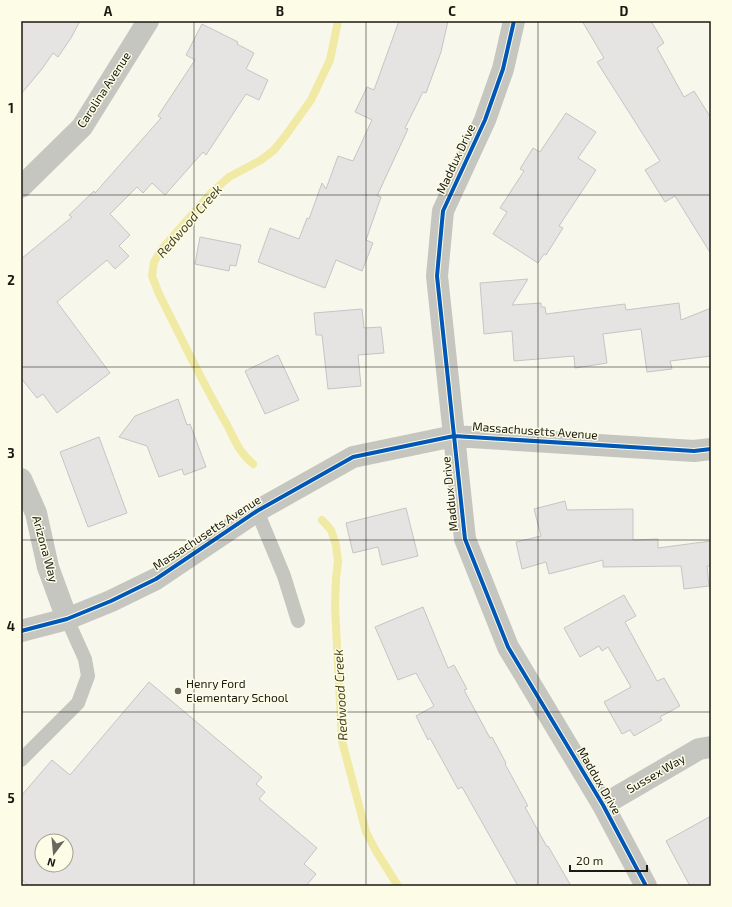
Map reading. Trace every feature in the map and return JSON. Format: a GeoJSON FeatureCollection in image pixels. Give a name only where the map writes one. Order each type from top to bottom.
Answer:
{"type":"FeatureCollection","features":[{"type":"Feature","properties":{"kind":"street","name":"Carolina Avenue"},"geometry":{"type":"LineString","coordinates":[[21,188],[82,126],[148,21]]}},
{"type":"Feature","properties":{"kind":"street","name":"Maddux Drive"},"geometry":{"type":"LineString","coordinates":[[514,21],[503,69],[485,120],[443,211],[437,276],[465,539],[508,647],[603,805],[646,886]]}},
{"type":"Feature","properties":{"kind":"street","name":"Massachusetts Avenue"},"geometry":{"type":"LineString","coordinates":[[21,631],[67,619],[111,601],[156,579],[258,511],[353,457],[454,436],[694,451],[711,449]]}},
{"type":"Feature","properties":{"kind":"street","name":"Arizona Way"},"geometry":{"type":"LineString","coordinates":[[21,479],[36,513],[48,567],[67,619]]}},
{"type":"Feature","properties":{"kind":"street","name":"Sussex Way"},"geometry":{"type":"LineString","coordinates":[[603,805],[698,749],[711,747]]}},
{"type":"Feature","properties":{"kind":"lane"},"geometry":{"type":"LineString","coordinates":[[258,511],[282,570],[298,621]]}},
{"type":"Feature","properties":{"kind":"lane"},"geometry":{"type":"LineString","coordinates":[[21,760],[78,703],[88,676],[84,659],[67,619]]}},
{"type":"Feature","properties":{"kind":"building"},"geometry":{"type":"Polygon","coordinates":[[[21,21],[80,21],[58,57],[53,53],[21,94],[21,21]]]}},
{"type":"Feature","properties":{"kind":"building"},"geometry":{"type":"Polygon","coordinates":[[[399,21],[448,21],[441,52],[426,93],[423,92],[405,128],[408,129],[377,196],[381,197],[366,240],[373,243],[362,271],[336,260],[325,288],[258,262],[270,228],[299,239],[307,218],[309,219],[322,183],[326,189],[338,156],[353,161],[372,120],[355,112],[367,87],[374,90],[399,21]]]}},
{"type":"Feature","properties":{"kind":"building"},"geometry":{"type":"Polygon","coordinates":[[[582,21],[651,21],[664,43],[657,48],[684,97],[694,91],[711,118],[711,254],[675,196],[665,202],[645,170],[660,161],[597,62],[604,58],[582,21]]]}},
{"type":"Feature","properties":{"kind":"building"},"geometry":{"type":"Polygon","coordinates":[[[202,24],[238,42],[237,44],[254,53],[246,69],[268,80],[259,100],[246,94],[206,155],[203,152],[165,195],[152,183],[143,193],[137,187],[110,214],[130,235],[119,246],[129,256],[115,269],[107,260],[57,302],[110,373],[57,413],[43,394],[37,398],[21,378],[21,259],[72,217],[69,215],[94,191],[95,193],[161,118],[158,116],[195,60],[186,55],[202,24]]]}},
{"type":"Feature","properties":{"kind":"building"},"geometry":{"type":"Polygon","coordinates":[[[566,113],[596,132],[578,158],[596,170],[559,226],[563,228],[546,255],[544,254],[538,263],[493,234],[507,212],[500,208],[524,171],[520,169],[533,148],[540,152],[566,113]]]}},
{"type":"Feature","properties":{"kind":"building"},"geometry":{"type":"Polygon","coordinates":[[[200,237],[241,245],[236,266],[230,265],[229,271],[195,264],[200,237]]]}},
{"type":"Feature","properties":{"kind":"building"},"geometry":{"type":"Polygon","coordinates":[[[528,279],[512,305],[541,303],[541,307],[545,307],[546,314],[625,304],[626,310],[679,303],[681,320],[711,308],[711,356],[670,361],[672,369],[647,372],[641,329],[603,334],[607,363],[575,368],[574,356],[514,361],[512,331],[484,334],[480,283],[528,279]]]}},
{"type":"Feature","properties":{"kind":"building"},"geometry":{"type":"Polygon","coordinates":[[[362,309],[364,328],[381,327],[384,353],[358,355],[361,386],[328,389],[322,335],[316,335],[314,313],[362,309]]]}},
{"type":"Feature","properties":{"kind":"building"},"geometry":{"type":"Polygon","coordinates":[[[278,355],[299,400],[265,414],[245,371],[278,355]]]}},
{"type":"Feature","properties":{"kind":"building"},"geometry":{"type":"Polygon","coordinates":[[[178,399],[187,425],[190,424],[206,467],[184,475],[182,469],[159,477],[147,446],[119,437],[135,416],[178,399]]]}},
{"type":"Feature","properties":{"kind":"building"},"geometry":{"type":"Polygon","coordinates":[[[99,437],[127,513],[88,527],[60,452],[99,437]]]}},
{"type":"Feature","properties":{"kind":"building"},"geometry":{"type":"Polygon","coordinates":[[[565,501],[567,510],[633,509],[633,540],[658,539],[658,548],[711,541],[711,566],[707,566],[709,586],[684,589],[681,566],[603,567],[603,560],[549,574],[546,562],[522,569],[516,542],[541,536],[534,509],[565,501]]]}},
{"type":"Feature","properties":{"kind":"building"},"geometry":{"type":"Polygon","coordinates":[[[406,508],[418,556],[382,565],[378,547],[353,553],[346,523],[406,508]]]}},
{"type":"Feature","properties":{"kind":"building"},"geometry":{"type":"Polygon","coordinates":[[[624,595],[636,616],[625,622],[657,681],[664,678],[680,706],[660,717],[662,720],[634,736],[630,730],[622,734],[604,702],[631,687],[608,647],[602,651],[599,646],[580,657],[564,628],[624,595]]]}},
{"type":"Feature","properties":{"kind":"building"},"geometry":{"type":"Polygon","coordinates":[[[423,607],[448,668],[454,665],[467,689],[464,690],[490,738],[492,737],[528,806],[525,807],[571,886],[518,886],[462,787],[458,789],[430,738],[428,740],[416,716],[434,706],[416,673],[398,680],[375,627],[423,607]]]}},
{"type":"Feature","properties":{"kind":"building"},"geometry":{"type":"Polygon","coordinates":[[[149,682],[262,777],[256,784],[265,792],[259,799],[317,848],[304,864],[316,874],[306,886],[29,886],[21,879],[21,796],[52,760],[70,775],[149,682]]]}},
{"type":"Feature","properties":{"kind":"building"},"geometry":{"type":"Polygon","coordinates":[[[711,816],[711,886],[690,886],[666,841],[711,816]]]}},
{"type":"Feature","properties":{"kind":"waterway","name":"Redwood Creek"},"geometry":{"type":"LineString","coordinates":[[253,464],[237,445],[200,376],[159,294],[152,276],[154,262],[161,250],[212,192],[229,177],[261,160],[274,150],[286,135],[311,100],[330,60],[338,21]]}},
{"type":"Feature","properties":{"kind":"waterway","name":"Redwood Creek"},"geometry":{"type":"LineString","coordinates":[[322,520],[331,530],[336,545],[338,562],[335,607],[342,741],[366,832],[398,886]]}},
{"type":"Feature","properties":{"kind":"cycle path"},"geometry":{"type":"LineString","coordinates":[[514,21],[503,69],[485,120],[443,211],[437,276],[465,539],[508,647],[603,805],[646,886]]}},
{"type":"Feature","properties":{"kind":"cycle path"},"geometry":{"type":"LineString","coordinates":[[21,631],[67,619],[111,601],[156,579],[257,511],[353,457],[454,436],[694,451],[711,449]]}},
{"type":"Feature","properties":{"kind":"place","name":"Henry Ford Elementary School"},"geometry":{"type":"Point","coordinates":[178,691]}}]}
